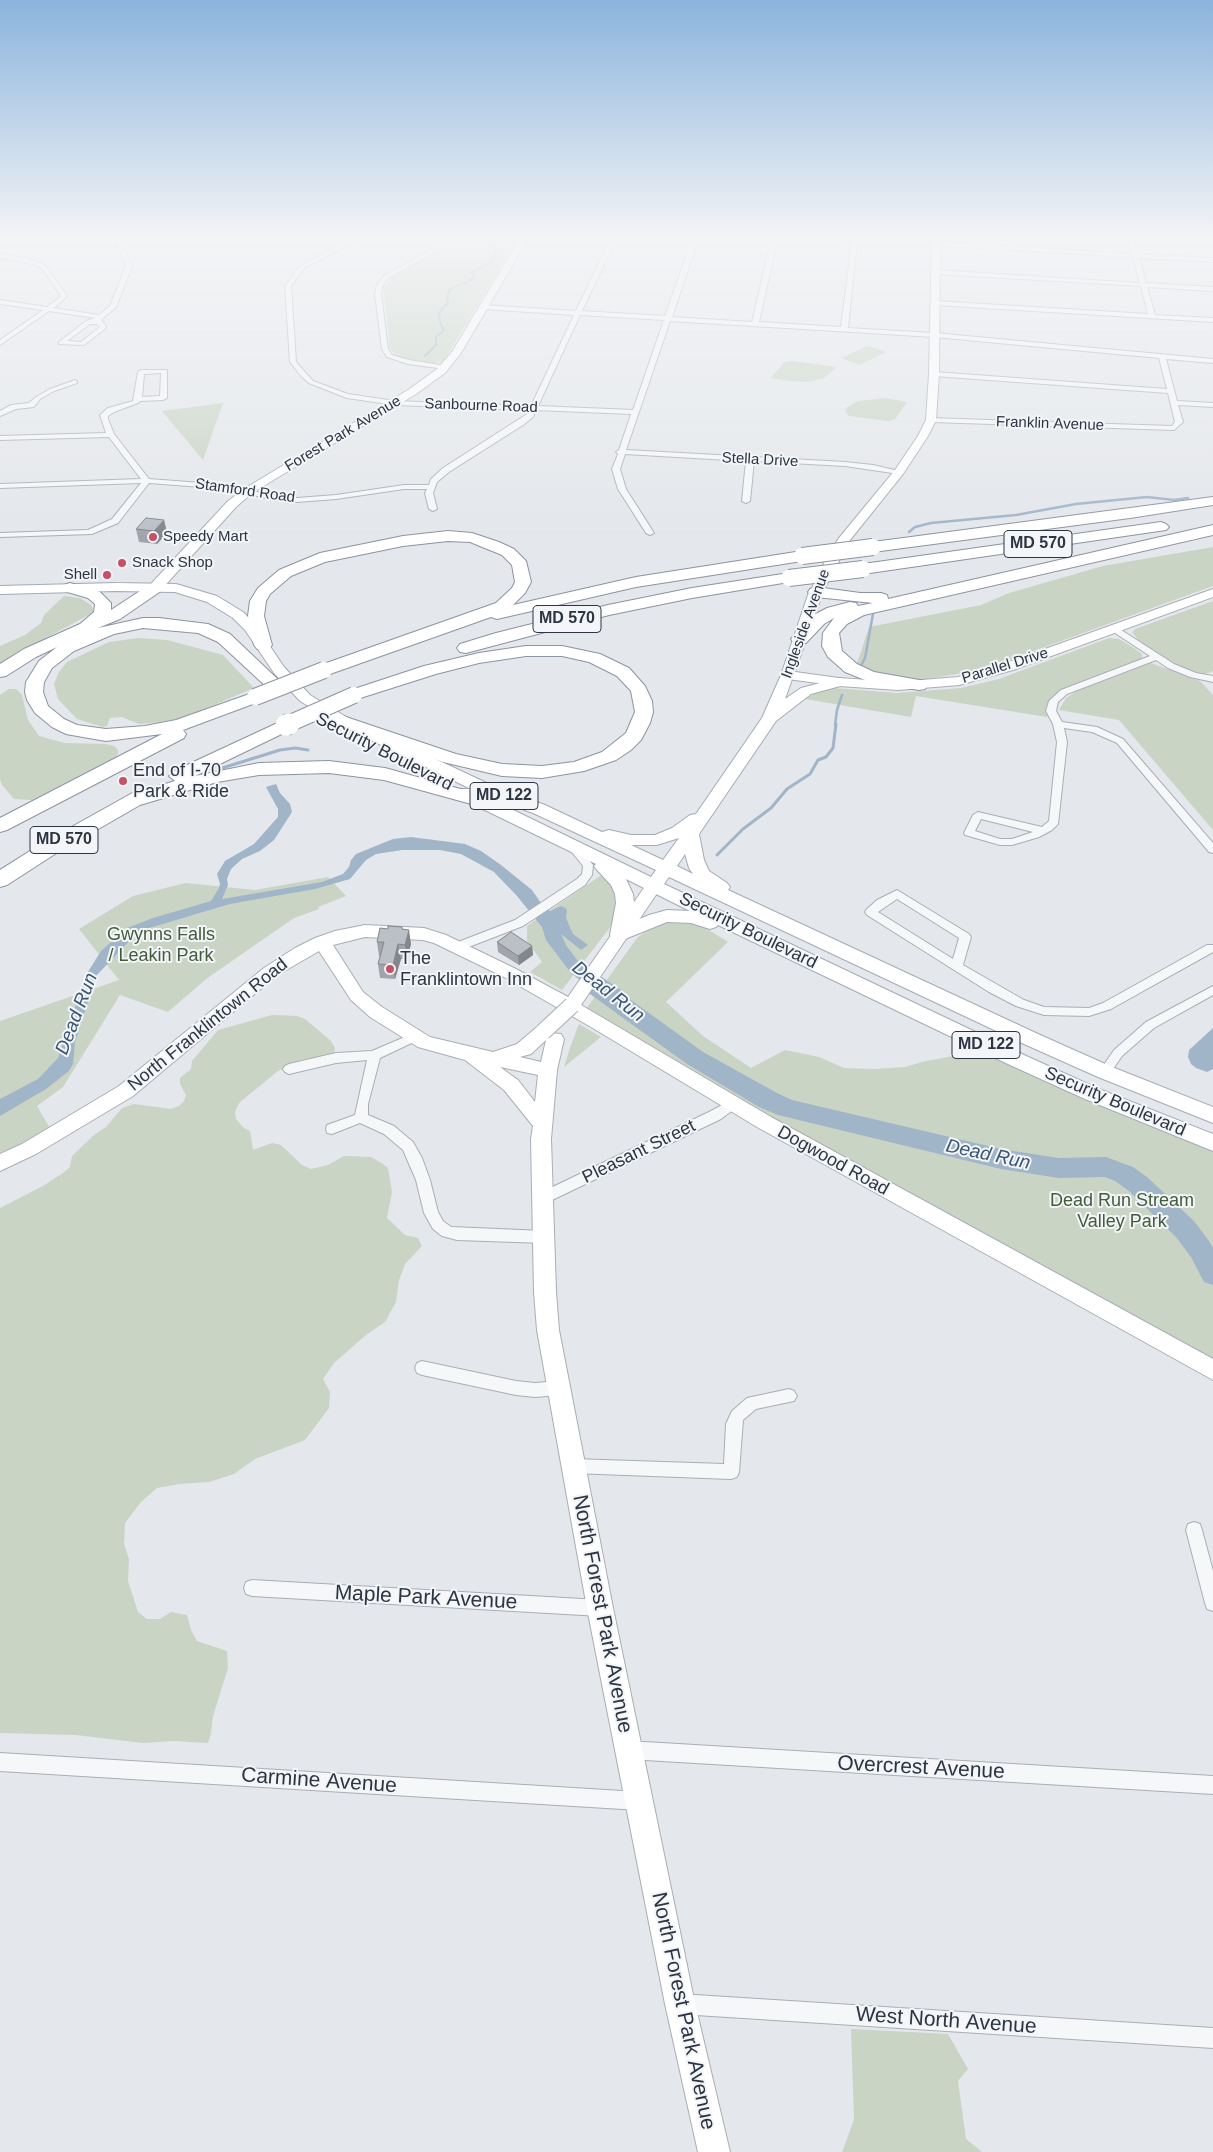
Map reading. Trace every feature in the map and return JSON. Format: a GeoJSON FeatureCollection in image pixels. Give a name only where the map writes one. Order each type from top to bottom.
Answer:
{"type":"FeatureCollection","features":[{"type":"Feature","properties":{"kind":"highway","name":"MD 570"},"geometry":{"type":"LineString","coordinates":[[0,826],[99,773],[255,697],[324,670],[442,629],[636,582],[802,556],[1130,514],[1213,501]]}},
{"type":"Feature","properties":{"kind":"highway","name":"MD 570"},"geometry":{"type":"LineString","coordinates":[[0,880],[56,844],[129,802],[218,756],[427,664],[502,636],[654,600],[789,578],[1213,519]]}},
{"type":"Feature","properties":{"kind":"highway"},"geometry":{"type":"LineString","coordinates":[[919,686],[884,680],[855,670],[834,653],[831,646],[831,633],[841,620],[859,611],[1213,530]]}},
{"type":"Feature","properties":{"kind":"highway"},"geometry":{"type":"LineString","coordinates":[[263,645],[256,616],[258,601],[264,591],[285,573],[320,558],[403,541],[448,536],[484,541],[501,548],[514,558],[523,570],[523,582],[520,590],[512,599],[502,607],[442,629]]}},
{"type":"Feature","properties":{"kind":"highway"},"geometry":{"type":"LineString","coordinates":[[800,639],[818,620],[833,612],[1047,567]]}},
{"type":"Feature","properties":{"kind":"highway"},"geometry":{"type":"LineString","coordinates":[[70,588],[94,595],[103,603],[102,614],[95,621],[76,632]]}},
{"type":"Feature","properties":{"kind":"highway"},"geometry":{"type":"LineString","coordinates":[[0,672],[30,653],[114,615],[155,588]]}},
{"type":"Feature","properties":{"kind":"highway"},"geometry":{"type":"LineString","coordinates":[[816,592],[860,598],[895,598]]}},
{"type":"Feature","properties":{"kind":"highway"},"geometry":{"type":"LineString","coordinates":[[255,697],[174,727],[145,732],[106,735],[72,730],[58,723],[41,709],[34,692],[35,682],[45,665],[68,647],[110,630],[159,623],[190,625],[213,632],[236,648],[278,688]]}},
{"type":"Feature","properties":{"kind":"highway"},"geometry":{"type":"LineString","coordinates":[[343,721],[450,758],[502,770],[542,772],[577,767],[609,756],[624,746],[634,736],[644,712],[639,690],[623,672],[594,658],[562,651],[526,651],[479,658],[430,670],[354,695]]}},
{"type":"Feature","properties":{"kind":"highway"},"geometry":{"type":"LineString","coordinates":[[129,802],[210,778],[259,769],[297,767],[329,767],[385,774],[474,798]]}},
{"type":"Feature","properties":{"kind":"main road","name":"Ingleside Avenue"},"geometry":{"type":"LineString","coordinates":[[899,472],[923,436],[931,420],[934,337]]}},
{"type":"Feature","properties":{"kind":"main road","name":"MD 122"},"geometry":{"type":"LineString","coordinates":[[0,590],[155,588]]}},
{"type":"Feature","properties":{"kind":"main road","name":"Security Boulevard"},"geometry":{"type":"LineString","coordinates":[[155,588],[176,588],[198,594],[225,606],[238,615],[250,626],[279,670],[298,691],[324,711],[343,721],[487,790],[539,809],[665,870],[758,911],[1105,1072],[1213,1115]]}},
{"type":"Feature","properties":{"kind":"main road","name":"Security Boulevard"},"geometry":{"type":"LineString","coordinates":[[155,588],[203,605],[228,619],[238,630],[266,674],[278,688],[312,716],[331,728],[574,847],[590,863],[654,886],[1033,1067],[1144,1115],[1213,1142]]}},
{"type":"Feature","properties":{"kind":"main road","name":"Ingleside Avenue"},"geometry":{"type":"LineString","coordinates":[[654,886],[760,736],[770,718],[788,675],[816,592]]}},
{"type":"Feature","properties":{"kind":"main road"},"geometry":{"type":"LineString","coordinates":[[770,718],[806,691],[839,682]]}},
{"type":"Feature","properties":{"kind":"main road"},"geometry":{"type":"LineString","coordinates":[[539,809],[608,834],[644,841],[657,840],[678,832],[706,812]]}},
{"type":"Feature","properties":{"kind":"main road"},"geometry":{"type":"LineString","coordinates":[[691,834],[695,860],[703,875],[758,911]]}},
{"type":"Feature","properties":{"kind":"main road"},"geometry":{"type":"LineString","coordinates":[[590,863],[621,885],[625,903],[616,940]]}},
{"type":"Feature","properties":{"kind":"main road"},"geometry":{"type":"LineString","coordinates":[[616,940],[654,919],[679,916],[692,917],[763,939]]}},
{"type":"Feature","properties":{"kind":"street"},"geometry":{"type":"LineString","coordinates":[[68,337],[61,343],[82,344],[91,337]]}},
{"type":"Feature","properties":{"kind":"street","name":"Sanbourne Road"},"geometry":{"type":"LineString","coordinates":[[291,337],[293,362],[303,375],[321,387],[339,394],[394,403],[635,412]]}},
{"type":"Feature","properties":{"kind":"street"},"geometry":{"type":"LineString","coordinates":[[385,337],[387,353],[399,361],[445,367]]}},
{"type":"Feature","properties":{"kind":"street","name":"Forest Park Avenue"},"geometry":{"type":"LineString","coordinates":[[155,588],[232,504],[248,491],[426,384],[445,367],[465,337]]}},
{"type":"Feature","properties":{"kind":"street"},"geometry":{"type":"LineString","coordinates":[[433,509],[429,501],[430,487],[446,470],[526,419],[534,408],[567,337]]}},
{"type":"Feature","properties":{"kind":"street"},"geometry":{"type":"LineString","coordinates":[[650,533],[618,482],[616,469],[620,452],[660,337]]}},
{"type":"Feature","properties":{"kind":"street"},"geometry":{"type":"LineString","coordinates":[[960,337],[1213,361]]}},
{"type":"Feature","properties":{"kind":"street"},"geometry":{"type":"LineString","coordinates":[[1162,356],[1175,403],[1213,405]]}},
{"type":"Feature","properties":{"kind":"street"},"geometry":{"type":"LineString","coordinates":[[0,535],[89,532],[109,524],[118,517],[146,481],[143,474],[111,435],[104,419],[106,412],[138,400],[162,398],[165,371],[141,372],[138,400]]}},
{"type":"Feature","properties":{"kind":"street"},"geometry":{"type":"LineString","coordinates":[[934,374],[1171,391]]}},
{"type":"Feature","properties":{"kind":"street"},"geometry":{"type":"LineString","coordinates":[[0,414],[14,407],[31,405],[38,398],[52,390],[75,382]]}},
{"type":"Feature","properties":{"kind":"street","name":"Franklin Avenue"},"geometry":{"type":"LineString","coordinates":[[931,420],[1169,429],[1179,424],[1175,403]]}},
{"type":"Feature","properties":{"kind":"street"},"geometry":{"type":"LineString","coordinates":[[0,438],[111,435]]}},
{"type":"Feature","properties":{"kind":"street","name":"Stella Drive"},"geometry":{"type":"LineString","coordinates":[[620,452],[864,466],[899,472]]}},
{"type":"Feature","properties":{"kind":"street"},"geometry":{"type":"LineString","coordinates":[[746,501],[750,459]]}},
{"type":"Feature","properties":{"kind":"street","name":"Ingleside Avenue"},"geometry":{"type":"LineString","coordinates":[[816,592],[834,554],[845,538],[899,472]]}},
{"type":"Feature","properties":{"kind":"street","name":"Stamford Road"},"geometry":{"type":"LineString","coordinates":[[0,486],[146,481],[216,485],[283,499],[309,500],[404,487],[430,487]]}},
{"type":"Feature","properties":{"kind":"street","name":"Parallel Drive"},"geometry":{"type":"LineString","coordinates":[[788,675],[889,686],[940,684],[980,676],[1213,593]]}},
{"type":"Feature","properties":{"kind":"street"},"geometry":{"type":"LineString","coordinates":[[1115,629],[1156,657],[1188,673],[1213,679]]}},
{"type":"Feature","properties":{"kind":"street"},"geometry":{"type":"LineString","coordinates":[[1043,831],[978,816],[969,833],[1000,842],[1012,842],[1023,840],[1043,831],[1054,822],[1062,742],[1058,724],[1053,717],[1052,706],[1064,692],[1156,657]]}},
{"type":"Feature","properties":{"kind":"street"},"geometry":{"type":"LineString","coordinates":[[1058,724],[1094,729],[1120,741],[1213,850]]}},
{"type":"Feature","properties":{"kind":"street"},"geometry":{"type":"LineString","coordinates":[[457,947],[531,916],[581,882],[590,863]]}},
{"type":"Feature","properties":{"kind":"street","name":"North Forest Park Avenue"},"geometry":{"type":"LineString","coordinates":[[654,886],[549,1036],[548,1070],[542,1124],[546,1310],[573,1466],[628,1750],[680,2004],[714,2152]]}},
{"type":"Feature","properties":{"kind":"street"},"geometry":{"type":"LineString","coordinates":[[957,967],[965,937],[897,894],[881,903],[871,912],[957,967],[993,989],[1020,1003],[1044,1011],[1090,1012],[1126,996],[1212,948]]}},
{"type":"Feature","properties":{"kind":"street","name":"North Franklintown Road"},"geometry":{"type":"LineString","coordinates":[[0,1163],[29,1149],[126,1091],[270,972],[301,952],[321,942],[365,931],[398,931],[424,934],[457,947]]}},
{"type":"Feature","properties":{"kind":"street"},"geometry":{"type":"LineString","coordinates":[[321,942],[357,996],[376,1012],[414,1037],[424,1042],[467,1054],[548,1070]]}},
{"type":"Feature","properties":{"kind":"street","name":"Dogwood Road"},"geometry":{"type":"LineString","coordinates":[[457,947],[563,1003],[733,1104],[1213,1370]]}},
{"type":"Feature","properties":{"kind":"street"},"geometry":{"type":"LineString","coordinates":[[1105,1072],[1118,1053],[1150,1025],[1213,990]]}},
{"type":"Feature","properties":{"kind":"street"},"geometry":{"type":"LineString","coordinates":[[496,1059],[524,1049],[549,1036]]}},
{"type":"Feature","properties":{"kind":"street"},"geometry":{"type":"LineString","coordinates":[[289,1068],[336,1058],[374,1055],[414,1037]]}},
{"type":"Feature","properties":{"kind":"street"},"geometry":{"type":"LineString","coordinates":[[467,1054],[510,1085],[542,1124]]}},
{"type":"Feature","properties":{"kind":"street"},"geometry":{"type":"LineString","coordinates":[[361,1118],[362,1104],[374,1055]]}},
{"type":"Feature","properties":{"kind":"street","name":"Pleasant Street"},"geometry":{"type":"LineString","coordinates":[[543,1198],[716,1115],[733,1104]]}},
{"type":"Feature","properties":{"kind":"street"},"geometry":{"type":"LineString","coordinates":[[332,1129],[361,1118],[389,1130],[408,1146],[423,1180],[431,1213],[438,1225],[448,1232],[457,1234],[544,1237]]}},
{"type":"Feature","properties":{"kind":"street"},"geometry":{"type":"LineString","coordinates":[[422,1368],[516,1388],[535,1390],[559,1388]]}},
{"type":"Feature","properties":{"kind":"street"},"geometry":{"type":"LineString","coordinates":[[573,1466],[731,1472],[734,1424],[737,1416],[752,1403],[789,1396]]}},
{"type":"Feature","properties":{"kind":"street"},"geometry":{"type":"LineString","coordinates":[[1194,1530],[1210,1582],[1213,1603]]}},
{"type":"Feature","properties":{"kind":"street","name":"Maple Park Avenue"},"geometry":{"type":"LineString","coordinates":[[252,1588],[600,1608]]}},
{"type":"Feature","properties":{"kind":"street","name":"Overcrest Avenue"},"geometry":{"type":"LineString","coordinates":[[628,1750],[1213,1785]]}},
{"type":"Feature","properties":{"kind":"street","name":"Carmine Avenue"},"geometry":{"type":"LineString","coordinates":[[0,1762],[639,1801]]}},
{"type":"Feature","properties":{"kind":"street","name":"West North Avenue"},"geometry":{"type":"LineString","coordinates":[[680,2004],[1213,2038]]}},
{"type":"Feature","properties":{"kind":"green space"},"geometry":{"type":"Polygon","coordinates":[[[389,337],[458,337],[443,362],[433,363],[398,357],[390,349],[389,337]]]}},
{"type":"Feature","properties":{"kind":"green space"},"geometry":{"type":"Polygon","coordinates":[[[868,346],[887,352],[859,365],[841,358],[868,346]]]}},
{"type":"Feature","properties":{"kind":"green space"},"geometry":{"type":"Polygon","coordinates":[[[792,361],[837,367],[824,378],[809,382],[771,378],[784,362],[792,361]]]}},
{"type":"Feature","properties":{"kind":"green space"},"geometry":{"type":"Polygon","coordinates":[[[885,398],[907,402],[895,419],[888,421],[849,416],[846,412],[846,408],[858,401],[885,398]]]}},
{"type":"Feature","properties":{"kind":"green space"},"geometry":{"type":"Polygon","coordinates":[[[223,403],[203,460],[162,411],[223,403]]]}},
{"type":"Feature","properties":{"kind":"green space"},"geometry":{"type":"Polygon","coordinates":[[[1213,547],[1213,586],[981,670],[920,680],[895,679],[856,667],[869,627],[981,605],[1009,593],[1103,566],[1213,547]]]}},
{"type":"Feature","properties":{"kind":"green space"},"geometry":{"type":"Polygon","coordinates":[[[64,596],[80,598],[91,605],[94,612],[0,663],[0,646],[25,635],[41,623],[44,615],[64,596]]]}},
{"type":"Feature","properties":{"kind":"green space"},"geometry":{"type":"Polygon","coordinates":[[[1213,601],[1213,671],[1203,675],[1173,663],[1139,641],[1132,632],[1135,629],[1213,601]]]}},
{"type":"Feature","properties":{"kind":"green space"},"geometry":{"type":"Polygon","coordinates":[[[138,638],[167,640],[223,655],[254,688],[205,709],[180,718],[161,722],[139,724],[122,717],[110,718],[107,726],[103,727],[77,719],[58,699],[54,684],[59,672],[67,662],[109,642],[138,638]]]}},
{"type":"Feature","properties":{"kind":"green space"},"geometry":{"type":"Polygon","coordinates":[[[1109,638],[1119,639],[1134,648],[1142,654],[1142,658],[1064,688],[1052,697],[1047,708],[1047,717],[916,696],[911,717],[805,699],[823,689],[834,688],[897,693],[961,688],[999,679],[1109,638]]]}},
{"type":"Feature","properties":{"kind":"green space"},"geometry":{"type":"Polygon","coordinates":[[[1151,663],[1200,681],[1213,695],[1213,830],[1119,720],[1059,710],[1066,698],[1077,691],[1151,663]]]}},
{"type":"Feature","properties":{"kind":"green space"},"geometry":{"type":"Polygon","coordinates":[[[9,689],[16,689],[22,695],[28,720],[39,736],[65,743],[106,744],[114,746],[118,750],[118,754],[116,757],[32,800],[14,799],[2,785],[0,779],[0,695],[9,689]]]}},
{"type":"Feature","properties":{"kind":"green space"},"geometry":{"type":"Polygon","coordinates":[[[603,874],[616,892],[619,906],[611,926],[562,990],[530,972],[542,962],[527,941],[527,926],[603,874]]]}},
{"type":"Feature","properties":{"kind":"green space","name":"Gwynns Falls / Leakin Park"},"geometry":{"type":"Polygon","coordinates":[[[328,877],[346,896],[294,918],[206,979],[168,1012],[120,995],[63,1087],[37,1106],[51,1130],[0,1157],[0,1021],[119,980],[79,929],[133,896],[186,883],[255,890],[328,877]]]}},
{"type":"Feature","properties":{"kind":"green space","name":"Dead Run Stream Valley Park"},"geometry":{"type":"Polygon","coordinates":[[[667,922],[696,922],[728,942],[666,1002],[703,1036],[751,1068],[785,1050],[819,1057],[844,1068],[875,1069],[905,1067],[926,1061],[981,1051],[1096,1104],[1213,1151],[1213,1363],[785,1128],[586,1009],[637,938],[648,930],[667,922]]]}},
{"type":"Feature","properties":{"kind":"green space"},"geometry":{"type":"Polygon","coordinates":[[[272,1015],[297,1016],[305,1019],[331,1041],[335,1048],[334,1053],[300,1060],[278,1071],[239,1103],[235,1112],[236,1119],[244,1128],[250,1131],[253,1150],[272,1143],[281,1145],[302,1165],[311,1169],[328,1165],[344,1156],[371,1157],[388,1168],[392,1192],[387,1218],[405,1235],[418,1238],[422,1246],[405,1264],[399,1280],[396,1302],[385,1322],[366,1335],[334,1363],[323,1379],[330,1392],[329,1408],[305,1440],[255,1459],[234,1474],[209,1482],[157,1488],[141,1502],[125,1523],[124,1544],[129,1559],[128,1581],[138,1612],[147,1619],[160,1619],[171,1612],[187,1615],[191,1630],[197,1641],[227,1651],[228,1668],[213,1716],[208,1743],[173,1741],[143,1743],[76,1735],[0,1733],[0,1208],[43,1186],[63,1173],[70,1167],[72,1156],[94,1135],[106,1127],[122,1108],[134,1104],[171,1109],[179,1106],[184,1101],[186,1095],[180,1084],[180,1078],[191,1069],[192,1061],[218,1030],[272,1015]]]}},
{"type":"Feature","properties":{"kind":"green space"},"geometry":{"type":"Polygon","coordinates":[[[579,1024],[601,1037],[564,1067],[571,1045],[579,1024]]]}},
{"type":"Feature","properties":{"kind":"green space"},"geometry":{"type":"Polygon","coordinates":[[[851,2029],[948,2034],[968,2069],[958,2081],[966,2139],[982,2152],[842,2152],[854,2120],[851,2029]]]}},
{"type":"Feature","properties":{"kind":"water","name":"Dead Run"},"geometry":{"type":"Polygon","coordinates":[[[276,784],[280,793],[290,804],[292,812],[274,840],[260,851],[242,859],[231,869],[227,879],[228,885],[222,899],[322,882],[343,874],[356,854],[393,839],[411,837],[465,844],[481,851],[501,865],[532,890],[543,906],[550,911],[561,906],[565,908],[567,910],[566,918],[573,934],[588,945],[581,950],[561,934],[566,945],[577,960],[628,995],[611,1005],[571,973],[546,940],[542,927],[517,896],[494,872],[461,854],[440,850],[402,850],[376,854],[366,860],[350,879],[315,889],[230,904],[139,931],[96,976],[75,1042],[73,1064],[69,1071],[46,1089],[0,1116],[0,1099],[38,1079],[58,1058],[86,975],[101,951],[127,928],[153,918],[211,901],[220,884],[217,874],[225,861],[254,844],[278,817],[278,809],[266,787],[276,784]]]}},
{"type":"Feature","properties":{"kind":"water"},"geometry":{"type":"Polygon","coordinates":[[[1213,1028],[1213,1069],[1207,1072],[1196,1068],[1191,1064],[1188,1057],[1189,1050],[1213,1028]]]}},
{"type":"Feature","properties":{"kind":"building"},"geometry":{"type":"Polygon","coordinates":[[[146,518],[164,520],[154,531],[136,529],[146,518]]]}},
{"type":"Feature","properties":{"kind":"building"},"geometry":{"type":"Polygon","coordinates":[[[388,926],[402,927],[402,929],[409,930],[405,945],[398,944],[393,965],[378,964],[384,942],[377,942],[380,928],[388,929],[388,926]]]}},
{"type":"Feature","properties":{"kind":"building"},"geometry":{"type":"Polygon","coordinates":[[[511,932],[532,946],[518,956],[497,942],[511,932]]]}},
{"type":"Feature","properties":{"kind":"waterway"},"geometry":{"type":"LineString","coordinates":[[425,356],[436,345],[436,337]]}},
{"type":"Feature","properties":{"kind":"waterway"},"geometry":{"type":"LineString","coordinates":[[909,532],[915,527],[931,523],[1016,515],[1076,504],[1147,497],[1174,500],[1188,498]]}},
{"type":"Feature","properties":{"kind":"waterway"},"geometry":{"type":"LineString","coordinates":[[862,664],[865,658],[873,614]]}},
{"type":"Feature","properties":{"kind":"waterway"},"geometry":{"type":"LineString","coordinates":[[835,725],[842,695]]}},
{"type":"Feature","properties":{"kind":"waterway"},"geometry":{"type":"LineString","coordinates":[[717,855],[743,829],[771,808],[787,789],[810,774],[818,760],[826,757],[833,748],[836,724]]}},
{"type":"Feature","properties":{"kind":"waterway"},"geometry":{"type":"LineString","coordinates":[[219,769],[280,750],[295,748],[308,750]]}},
{"type":"Feature","properties":{"kind":"waterway","name":"Dead Run"},"geometry":{"type":"LineString","coordinates":[[591,983],[695,1058],[768,1100],[787,1108],[1001,1159],[1059,1168],[1106,1167],[1124,1174],[1138,1184],[1185,1229],[1200,1249],[1213,1274]]}},
{"type":"Feature","properties":{"kind":"place","name":"Speedy Mart"},"geometry":{"type":"Point","coordinates":[153,537]}},
{"type":"Feature","properties":{"kind":"place","name":"Snack Shop"},"geometry":{"type":"Point","coordinates":[122,563]}},
{"type":"Feature","properties":{"kind":"place","name":"Shell"},"geometry":{"type":"Point","coordinates":[107,575]}},
{"type":"Feature","properties":{"kind":"place","name":"End of I-70 Park & Ride"},"geometry":{"type":"Point","coordinates":[123,781]}},
{"type":"Feature","properties":{"kind":"place","name":"The Franklintown Inn"},"geometry":{"type":"Point","coordinates":[390,969]}}]}
